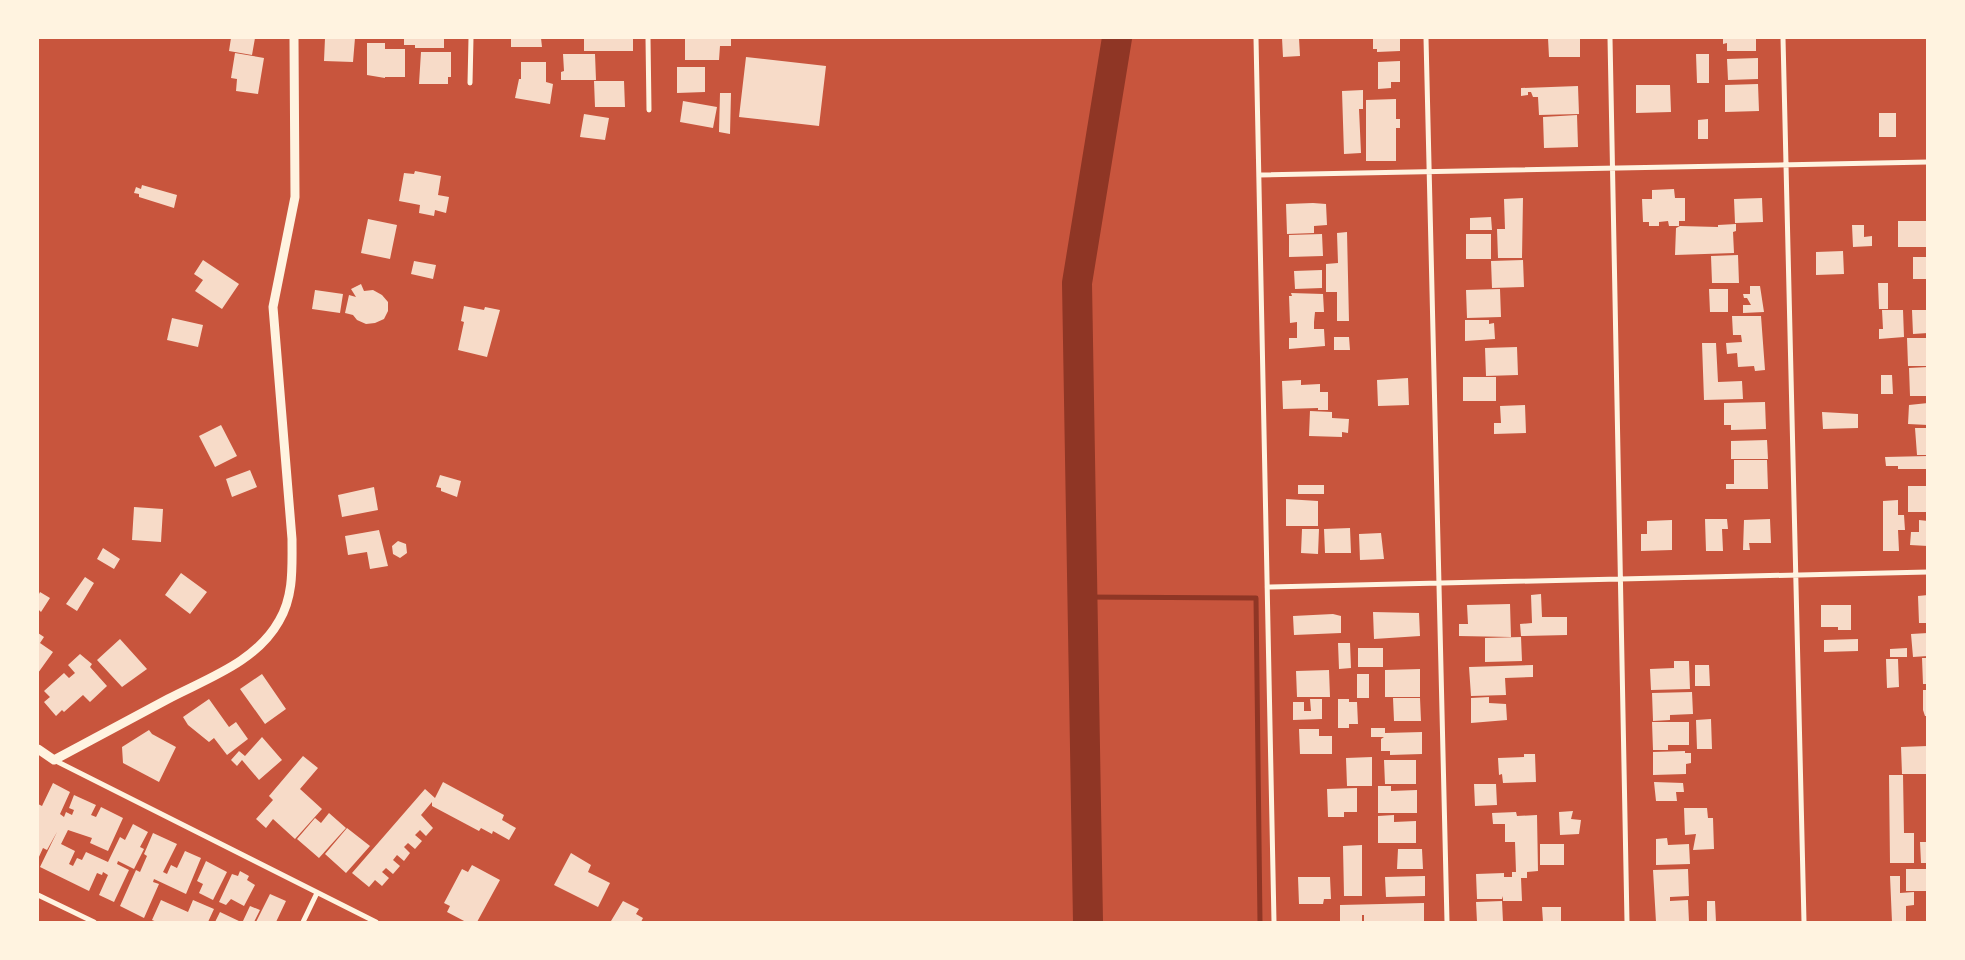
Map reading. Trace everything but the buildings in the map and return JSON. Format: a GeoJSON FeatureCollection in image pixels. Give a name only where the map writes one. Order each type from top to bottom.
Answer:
{"type":"FeatureCollection","features":[{"type":"Feature","properties":{"kind":"street"},"geometry":{"type":"LineString","coordinates":[[54,760],[243,659],[269,636],[287,604],[292,570],[292,539],[273,307],[295,197],[294,38]]}},
{"type":"Feature","properties":{"kind":"street"},"geometry":{"type":"LineString","coordinates":[[470,38],[470,84]]}},
{"type":"Feature","properties":{"kind":"street"},"geometry":{"type":"LineString","coordinates":[[648,38],[649,110]]}},
{"type":"Feature","properties":{"kind":"street"},"geometry":{"type":"LineString","coordinates":[[1256,38],[1274,922]]}},
{"type":"Feature","properties":{"kind":"street"},"geometry":{"type":"LineString","coordinates":[[1426,38],[1447,922]]}},
{"type":"Feature","properties":{"kind":"street"},"geometry":{"type":"LineString","coordinates":[[1610,38],[1628,922]]}},
{"type":"Feature","properties":{"kind":"street"},"geometry":{"type":"LineString","coordinates":[[1783,38],[1804,922]]}},
{"type":"Feature","properties":{"kind":"street"},"geometry":{"type":"LineString","coordinates":[[1259,175],[1928,162]]}},
{"type":"Feature","properties":{"kind":"street"},"geometry":{"type":"LineString","coordinates":[[1267,587],[1928,572]]}},
{"type":"Feature","properties":{"kind":"street"},"geometry":{"type":"LineString","coordinates":[[38,748],[54,760],[376,922]]}},
{"type":"Feature","properties":{"kind":"street"},"geometry":{"type":"LineString","coordinates":[[303,922],[317,893]]}},
{"type":"Feature","properties":{"kind":"street"},"geometry":{"type":"LineString","coordinates":[[38,895],[94,922]]}},
{"type":"Feature","properties":{"kind":"waterway"},"geometry":{"type":"LineString","coordinates":[[1088,922],[1077,283],[1117,38]]}},
{"type":"Feature","properties":{"kind":"waterway"},"geometry":{"type":"LineString","coordinates":[[1082,597],[1256,598],[1260,922]]}}]}
